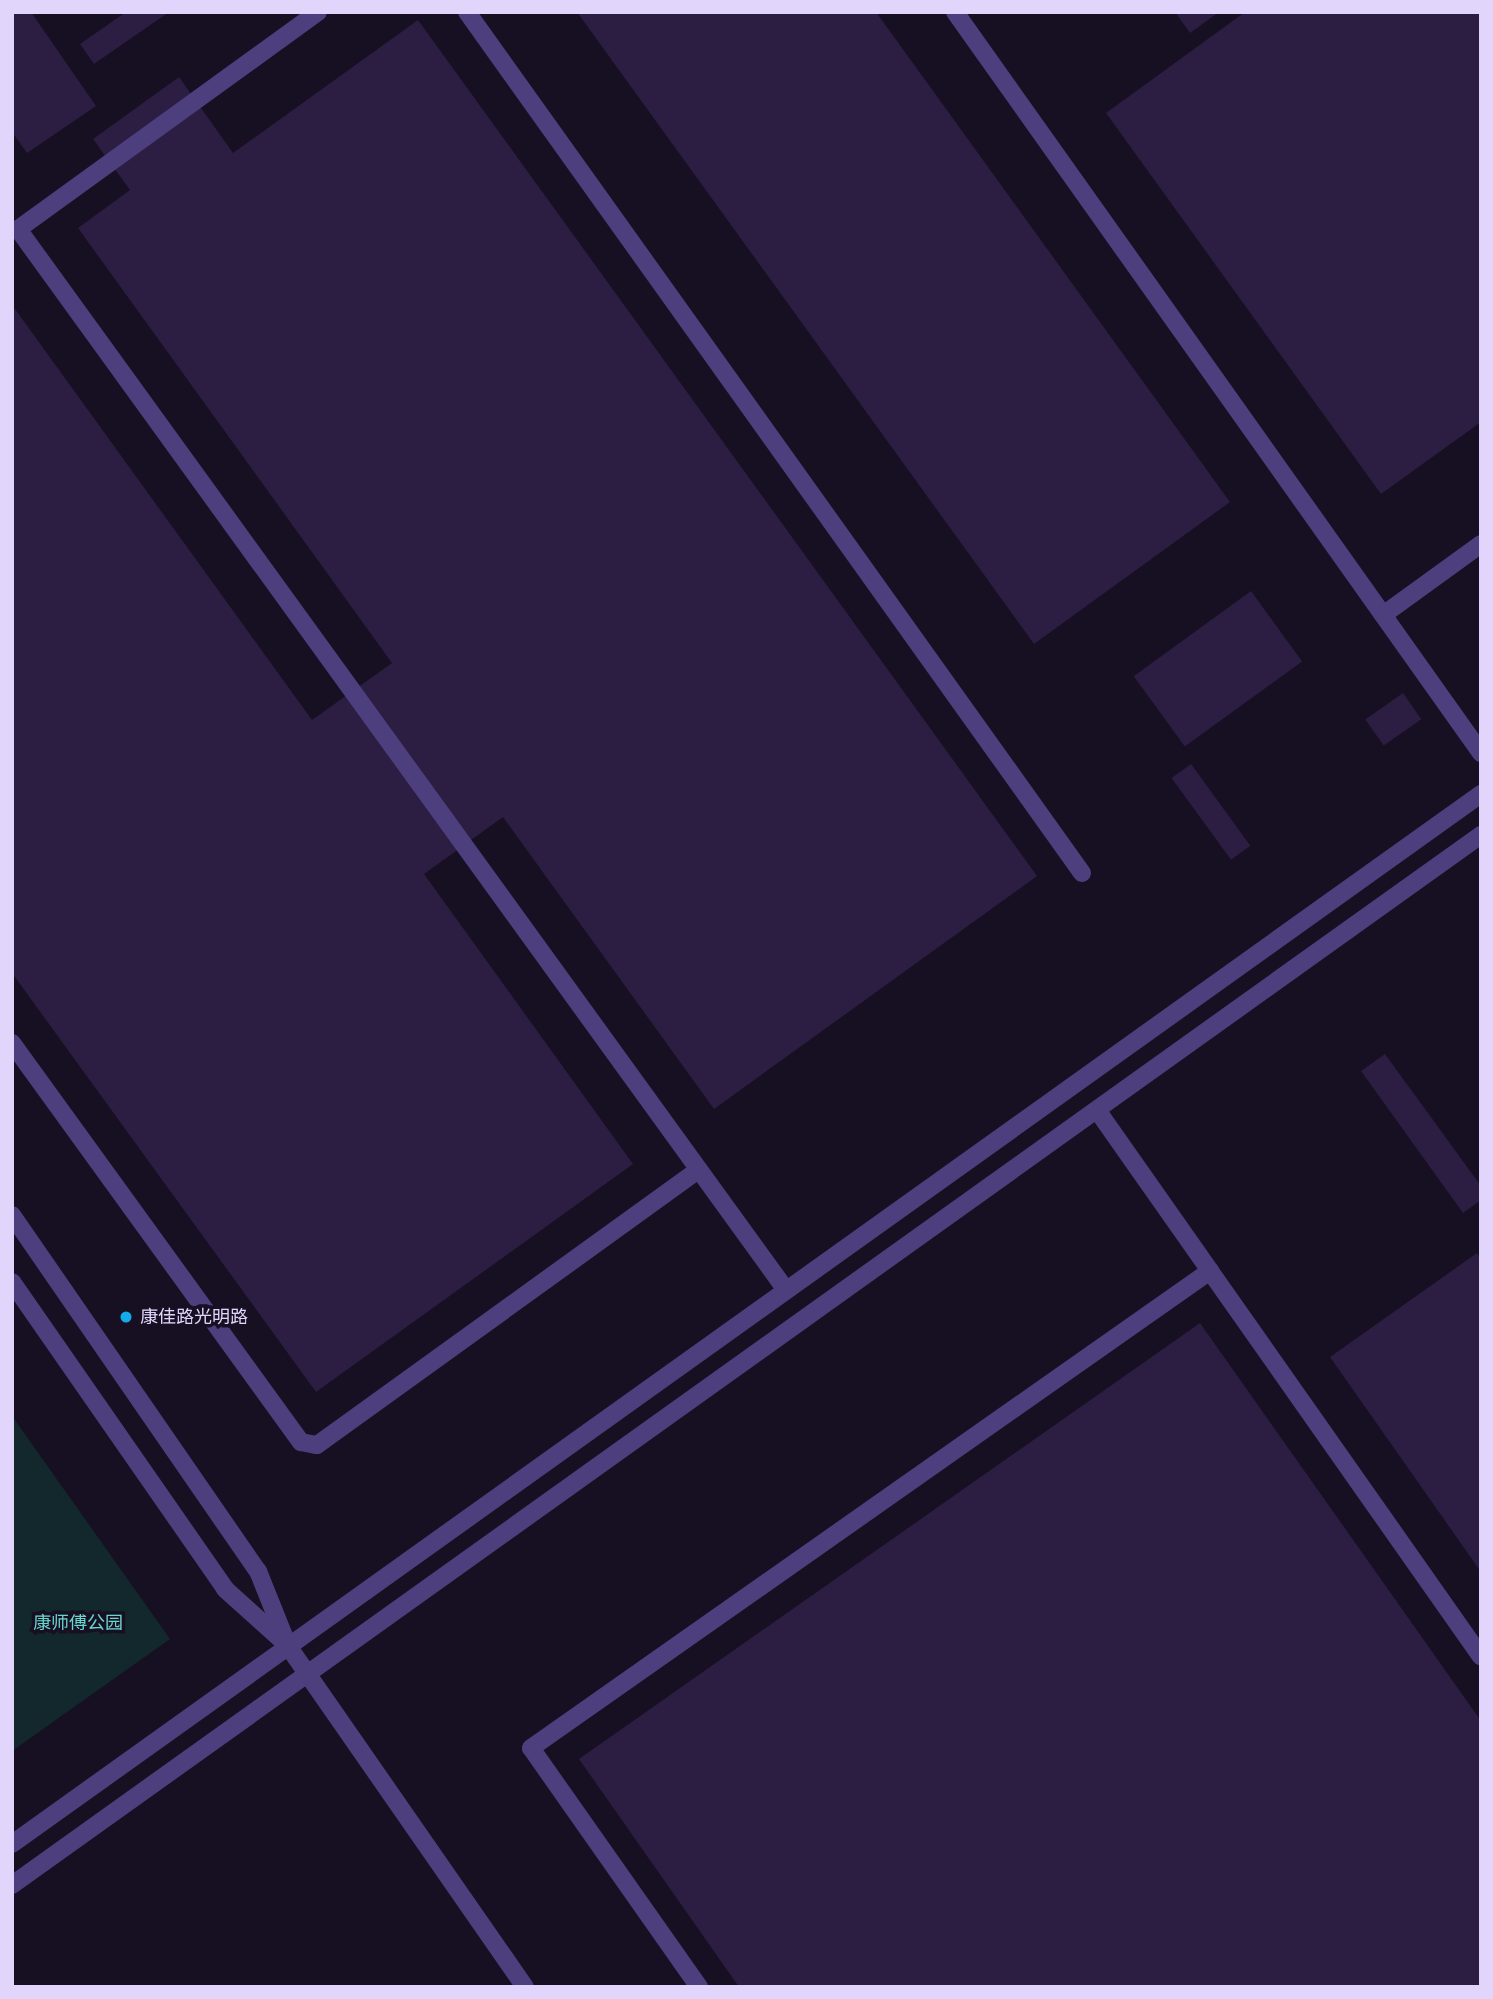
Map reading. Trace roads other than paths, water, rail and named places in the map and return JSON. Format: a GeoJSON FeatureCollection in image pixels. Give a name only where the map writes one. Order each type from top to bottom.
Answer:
{"type":"FeatureCollection","features":[{"type":"Feature","properties":{"kind":"street"},"geometry":{"type":"LineString","coordinates":[[318,12],[15,231],[786,1290]]}},
{"type":"Feature","properties":{"kind":"street"},"geometry":{"type":"LineString","coordinates":[[467,12],[1082,873]]}},
{"type":"Feature","properties":{"kind":"street"},"geometry":{"type":"LineString","coordinates":[[955,12],[1481,753]]}},
{"type":"Feature","properties":{"kind":"street"},"geometry":{"type":"LineString","coordinates":[[1383,615],[1481,544]]}},
{"type":"Feature","properties":{"kind":"street"},"geometry":{"type":"LineString","coordinates":[[12,1844],[1481,794]]}},
{"type":"Feature","properties":{"kind":"street"},"geometry":{"type":"LineString","coordinates":[[12,1885],[1481,835]]}},
{"type":"Feature","properties":{"kind":"street"},"geometry":{"type":"LineString","coordinates":[[12,1043],[302,1443],[317,1445],[698,1170]]}},
{"type":"Feature","properties":{"kind":"street"},"geometry":{"type":"LineString","coordinates":[[1097,1110],[1481,1656]]}},
{"type":"Feature","properties":{"kind":"street"},"geometry":{"type":"LineString","coordinates":[[12,1215],[258,1571],[288,1646]]}},
{"type":"Feature","properties":{"kind":"street"},"geometry":{"type":"LineString","coordinates":[[699,1987],[531,1748],[1210,1271]]}},
{"type":"Feature","properties":{"kind":"street"},"geometry":{"type":"LineString","coordinates":[[12,1282],[225,1588],[288,1646],[525,1987]]}},
{"type":"Feature","properties":{"kind":"place","name":"康佳路光明路"},"geometry":{"type":"Point","coordinates":[126,1317]}},
{"type":"Feature","properties":{"kind":"park label","name":"康师傅公园"},"geometry":{"type":"Point","coordinates":[78,1623]}}]}
